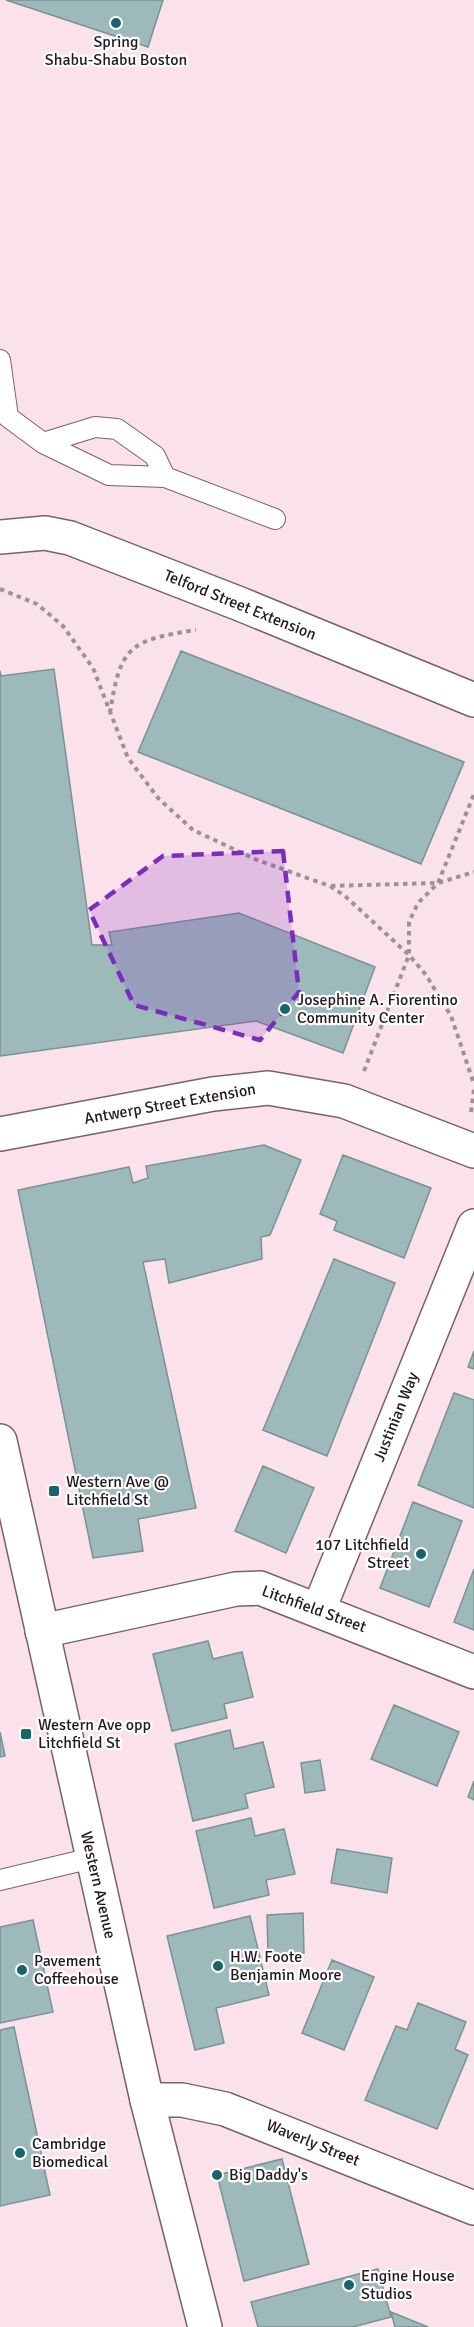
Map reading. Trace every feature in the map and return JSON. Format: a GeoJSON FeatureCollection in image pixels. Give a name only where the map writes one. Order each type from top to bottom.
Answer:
{"type":"FeatureCollection","features":[{"type":"Feature","properties":{"kind":"street","name":"Telford Street Extension"},"geometry":{"type":"LineString","coordinates":[[0,537],[45,533],[70,538],[240,604],[474,700]]}},
{"type":"Feature","properties":{"kind":"street","name":"Antwerp Street Extension"},"geometry":{"type":"LineString","coordinates":[[0,1134],[213,1094],[268,1088],[344,1101],[474,1151]]}},
{"type":"Feature","properties":{"kind":"street","name":"Justinian Way"},"geometry":{"type":"LineString","coordinates":[[319,1609],[474,1226]]}},
{"type":"Feature","properties":{"kind":"street","name":"Western Avenue"},"geometry":{"type":"LineString","coordinates":[[0,1441],[147,2100],[204,2327]]}},
{"type":"Feature","properties":{"kind":"street","name":"Litchfield Street"},"geometry":{"type":"LineString","coordinates":[[42,1631],[249,1588],[272,1591],[474,1672]]}},
{"type":"Feature","properties":{"kind":"street","name":"Waverly Street"},"geometry":{"type":"LineString","coordinates":[[147,2100],[182,2100],[225,2109],[474,2208]]}},
{"type":"Feature","properties":{"kind":"lane"},"geometry":{"type":"LineString","coordinates":[[0,360],[8,417],[43,443],[109,475],[165,477],[275,519]]}},
{"type":"Feature","properties":{"kind":"lane"},"geometry":{"type":"LineString","coordinates":[[43,443],[95,427],[117,429],[155,456],[165,477]]}},
{"type":"Feature","properties":{"kind":"lane"},"geometry":{"type":"LineString","coordinates":[[0,1880],[92,1858]]}},
{"type":"Feature","properties":{"kind":"path"},"geometry":{"type":"LineString","coordinates":[[0,589],[37,604],[63,626],[93,668],[128,758],[158,798],[193,830],[257,860],[330,886],[345,896],[409,955],[426,975],[451,1016],[474,1084]]}},
{"type":"Feature","properties":{"kind":"path"},"geometry":{"type":"LineString","coordinates":[[110,713],[115,680],[131,649],[151,637],[196,630]]}},
{"type":"Feature","properties":{"kind":"path"},"geometry":{"type":"LineString","coordinates":[[361,1077],[409,955],[409,922],[418,903],[438,883],[474,794]]}},
{"type":"Feature","properties":{"kind":"path"},"geometry":{"type":"LineString","coordinates":[[330,886],[438,883],[474,872]]}},
{"type":"Feature","properties":{"kind":"path"},"geometry":{"type":"LineString","coordinates":[[470,1118],[474,1089]]}},
{"type":"Feature","properties":{"kind":"highlighted area"},"geometry":{"type":"Polygon","coordinates":[[[283,851],[299,992],[260,1040],[134,1005],[89,910],[163,856],[283,851]]]}},
{"type":"Feature","properties":{"kind":"building","name":"Spring Shabu-Shabu Boston"},"geometry":{"type":"Polygon","coordinates":[[[6,0],[163,0],[148,47],[6,0]]]}},
{"type":"Feature","properties":{"kind":"building"},"geometry":{"type":"Polygon","coordinates":[[[181,651],[464,762],[421,864],[138,752],[181,651]]]}},
{"type":"Feature","properties":{"kind":"building"},"geometry":{"type":"Polygon","coordinates":[[[54,669],[92,945],[112,945],[109,932],[239,913],[375,967],[343,1053],[256,1021],[0,1056],[0,671],[1,676],[54,669]]]}},
{"type":"Feature","properties":{"kind":"building"},"geometry":{"type":"Polygon","coordinates":[[[264,1145],[301,1160],[270,1235],[261,1237],[262,1259],[169,1283],[165,1259],[143,1262],[196,1508],[138,1519],[143,1551],[93,1558],[18,1190],[129,1167],[133,1183],[148,1178],[146,1166],[264,1145]]]}},
{"type":"Feature","properties":{"kind":"building"},"geometry":{"type":"Polygon","coordinates":[[[343,1155],[431,1188],[404,1258],[334,1230],[337,1221],[320,1214],[343,1155]]]}},
{"type":"Feature","properties":{"kind":"building"},"geometry":{"type":"Polygon","coordinates":[[[334,1259],[395,1283],[327,1456],[263,1430],[334,1259]]]}},
{"type":"Feature","properties":{"kind":"building"},"geometry":{"type":"Polygon","coordinates":[[[474,1351],[474,1369],[468,1367],[474,1351]]]}},
{"type":"Feature","properties":{"kind":"building"},"geometry":{"type":"Polygon","coordinates":[[[454,1393],[474,1400],[474,1508],[418,1485],[454,1393]]]}},
{"type":"Feature","properties":{"kind":"building"},"geometry":{"type":"Polygon","coordinates":[[[263,1466],[314,1488],[286,1553],[235,1531],[263,1466]]]}},
{"type":"Feature","properties":{"kind":"building","name":"107 Litchfield Street"},"geometry":{"type":"Polygon","coordinates":[[[413,1502],[462,1521],[429,1607],[380,1588],[413,1502]]]}},
{"type":"Feature","properties":{"kind":"building"},"geometry":{"type":"Polygon","coordinates":[[[474,1569],[474,1630],[454,1622],[474,1569]]]}},
{"type":"Feature","properties":{"kind":"building"},"geometry":{"type":"Polygon","coordinates":[[[208,1641],[213,1659],[242,1652],[253,1697],[224,1704],[227,1718],[172,1731],[153,1654],[208,1641]]]}},
{"type":"Feature","properties":{"kind":"building"},"geometry":{"type":"Polygon","coordinates":[[[394,1705],[459,1732],[437,1786],[371,1759],[394,1705]]]}},
{"type":"Feature","properties":{"kind":"building"},"geometry":{"type":"Polygon","coordinates":[[[230,1730],[234,1749],[263,1742],[274,1787],[245,1794],[248,1808],[193,1821],[175,1744],[230,1730]]]}},
{"type":"Feature","properties":{"kind":"building"},"geometry":{"type":"Polygon","coordinates":[[[0,1732],[5,1756],[0,1757],[0,1732]]]}},
{"type":"Feature","properties":{"kind":"building"},"geometry":{"type":"Polygon","coordinates":[[[320,1760],[325,1790],[305,1793],[301,1763],[320,1760]]]}},
{"type":"Feature","properties":{"kind":"building"},"geometry":{"type":"Polygon","coordinates":[[[474,1781],[474,1800],[468,1797],[474,1781]]]}},
{"type":"Feature","properties":{"kind":"building"},"geometry":{"type":"Polygon","coordinates":[[[251,1818],[255,1836],[284,1829],[295,1874],[266,1880],[269,1895],[214,1908],[196,1831],[251,1818]]]}},
{"type":"Feature","properties":{"kind":"building"},"geometry":{"type":"Polygon","coordinates":[[[337,1849],[392,1858],[387,1893],[331,1883],[337,1849]]]}},
{"type":"Feature","properties":{"kind":"building"},"geometry":{"type":"Polygon","coordinates":[[[303,1913],[304,1953],[268,1954],[267,1915],[303,1913]]]}},
{"type":"Feature","properties":{"kind":"building","name":"H.W. Foote Benjamin Moore"},"geometry":{"type":"Polygon","coordinates":[[[250,1916],[269,1995],[216,2008],[224,2043],[195,2050],[167,1936],[250,1916]]]}},
{"type":"Feature","properties":{"kind":"building","name":"Pavement Coffeehouse"},"geometry":{"type":"Polygon","coordinates":[[[33,1920],[53,2012],[0,2023],[0,1927],[33,1920]]]}},
{"type":"Feature","properties":{"kind":"building"},"geometry":{"type":"Polygon","coordinates":[[[332,1960],[374,1977],[344,2050],[302,2033],[332,1960]]]}},
{"type":"Feature","properties":{"kind":"building"},"geometry":{"type":"Polygon","coordinates":[[[418,2003],[466,2022],[455,2049],[468,2055],[437,2129],[365,2100],[396,2026],[407,2030],[418,2003]]]}},
{"type":"Feature","properties":{"kind":"building","name":"Cambridge Biomedical"},"geometry":{"type":"Polygon","coordinates":[[[14,2027],[50,2195],[0,2206],[0,2030],[14,2027]]]}},
{"type":"Feature","properties":{"kind":"building"},"geometry":{"type":"Polygon","coordinates":[[[282,2159],[309,2264],[244,2281],[217,2175],[282,2159]]]}},
{"type":"Feature","properties":{"kind":"building","name":"Engine House Studios"},"geometry":{"type":"Polygon","coordinates":[[[378,2269],[391,2317],[353,2327],[258,2327],[251,2302],[378,2269]]]}},
{"type":"Feature","properties":{"kind":"building"},"geometry":{"type":"Polygon","coordinates":[[[391,2312],[428,2327],[395,2327],[391,2312]]]}},
{"type":"Feature","properties":{"kind":"place","name":"Spring Shabu-Shabu Boston"},"geometry":{"type":"Point","coordinates":[116,23]}},
{"type":"Feature","properties":{"kind":"place","name":"Josephine A. Fiorentino Community Center"},"geometry":{"type":"Point","coordinates":[285,1009]}},
{"type":"Feature","properties":{"kind":"place","name":"Western Ave @ Litchfield St"},"geometry":{"type":"Point","coordinates":[54,1491]}},
{"type":"Feature","properties":{"kind":"place","name":"107 Litchfield Street"},"geometry":{"type":"Point","coordinates":[421,1554]}},
{"type":"Feature","properties":{"kind":"place","name":"Western Ave opp Litchfield St"},"geometry":{"type":"Point","coordinates":[26,1734]}},
{"type":"Feature","properties":{"kind":"place","name":"H.W. Foote Benjamin Moore"},"geometry":{"type":"Point","coordinates":[218,1966]}},
{"type":"Feature","properties":{"kind":"place","name":"Pavement Coffeehouse"},"geometry":{"type":"Point","coordinates":[22,1970]}},
{"type":"Feature","properties":{"kind":"place","name":"Cambridge Biomedical"},"geometry":{"type":"Point","coordinates":[20,2153]}},
{"type":"Feature","properties":{"kind":"place","name":"Big Daddy's"},"geometry":{"type":"Point","coordinates":[217,2175]}},
{"type":"Feature","properties":{"kind":"place","name":"Engine House Studios"},"geometry":{"type":"Point","coordinates":[349,2285]}}]}
